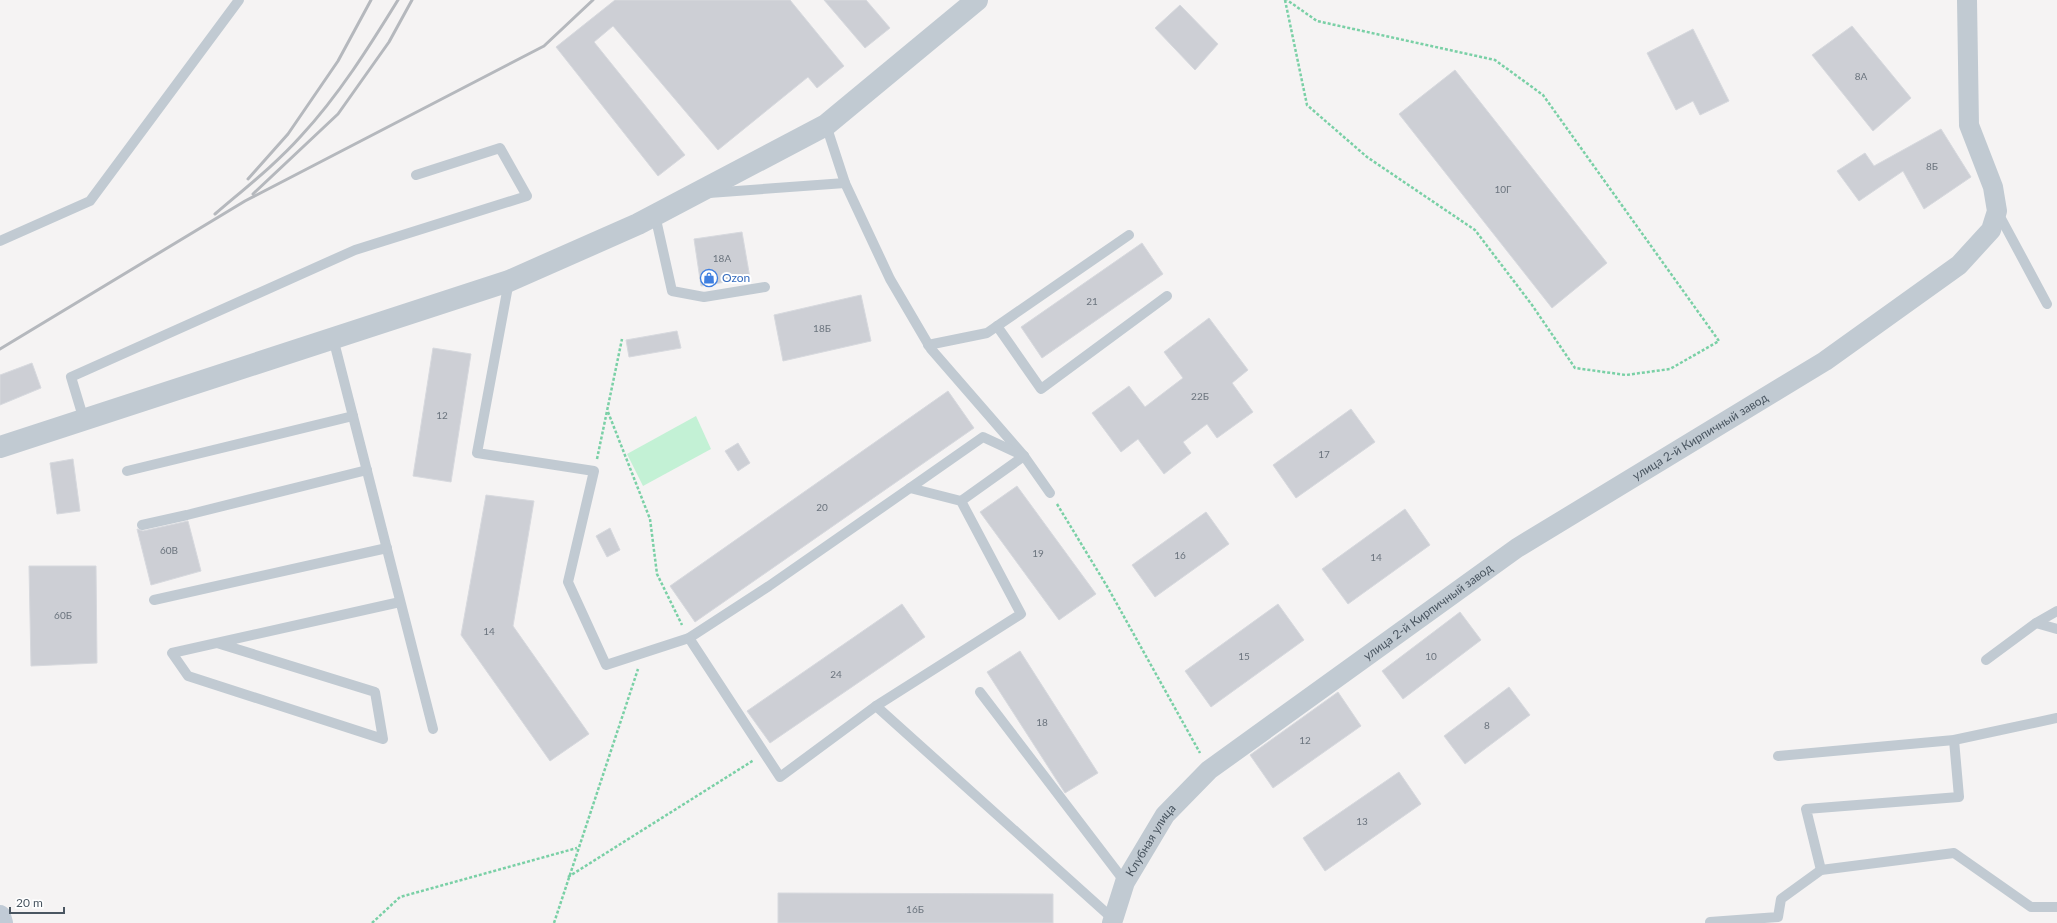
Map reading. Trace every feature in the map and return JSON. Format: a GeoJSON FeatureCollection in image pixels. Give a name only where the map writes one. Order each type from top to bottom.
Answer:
{"type":"FeatureCollection","features":[{"type":"Feature","properties":{"kind":"main road"},"geometry":{"type":"LineString","coordinates":[[0,916],[2,923]]}},
{"type":"Feature","properties":{"kind":"street"},"geometry":{"type":"LineString","coordinates":[[0,447],[509,281],[655,215],[826,124],[977,0]]}},
{"type":"Feature","properties":{"kind":"street","name":"улица 2-й Кирпичный завод"},"geometry":{"type":"LineString","coordinates":[[1209,770],[1517,548],[1825,361],[1959,265],[1991,230],[1997,211],[1993,187],[1969,125],[1967,0]]}},
{"type":"Feature","properties":{"kind":"street","name":"Клубная улица"},"geometry":{"type":"LineString","coordinates":[[1112,921],[1125,882],[1165,816],[1209,770]]}},
{"type":"Feature","properties":{"kind":"lane"},"geometry":{"type":"LineString","coordinates":[[0,241],[90,201],[239,0]]}},
{"type":"Feature","properties":{"kind":"lane"},"geometry":{"type":"LineString","coordinates":[[826,124],[845,183],[890,278],[928,345],[1024,456],[1050,493]]}},
{"type":"Feature","properties":{"kind":"lane"},"geometry":{"type":"LineString","coordinates":[[84,420],[71,377],[355,250],[527,196],[500,148],[416,175]]}},
{"type":"Feature","properties":{"kind":"lane"},"geometry":{"type":"LineString","coordinates":[[697,194],[845,183]]}},
{"type":"Feature","properties":{"kind":"lane"},"geometry":{"type":"LineString","coordinates":[[1997,211],[2047,304]]}},
{"type":"Feature","properties":{"kind":"lane"},"geometry":{"type":"LineString","coordinates":[[655,215],[672,291],[704,297],[765,287]]}},
{"type":"Feature","properties":{"kind":"lane"},"geometry":{"type":"LineString","coordinates":[[928,345],[987,333],[1129,235]]}},
{"type":"Feature","properties":{"kind":"lane"},"geometry":{"type":"LineString","coordinates":[[509,281],[477,453],[594,471],[568,582],[606,665],[689,638],[769,586],[983,437],[1024,456]]}},
{"type":"Feature","properties":{"kind":"lane"},"geometry":{"type":"LineString","coordinates":[[997,326],[1041,389],[1167,296]]}},
{"type":"Feature","properties":{"kind":"lane"},"geometry":{"type":"LineString","coordinates":[[333,338],[433,729]]}},
{"type":"Feature","properties":{"kind":"lane"},"geometry":{"type":"LineString","coordinates":[[127,471],[353,416]]}},
{"type":"Feature","properties":{"kind":"lane"},"geometry":{"type":"LineString","coordinates":[[960,501],[1024,456]]}},
{"type":"Feature","properties":{"kind":"lane"},"geometry":{"type":"LineString","coordinates":[[142,525],[194,514],[367,470]]}},
{"type":"Feature","properties":{"kind":"lane"},"geometry":{"type":"LineString","coordinates":[[689,638],[780,777],[876,706],[1021,614],[960,501],[910,488]]}},
{"type":"Feature","properties":{"kind":"lane"},"geometry":{"type":"LineString","coordinates":[[154,600],[387,548]]}},
{"type":"Feature","properties":{"kind":"lane"},"geometry":{"type":"LineString","coordinates":[[217,643],[375,692],[383,739],[188,676],[172,653],[400,602]]}},
{"type":"Feature","properties":{"kind":"lane"},"geometry":{"type":"LineString","coordinates":[[1986,660],[2036,623],[2057,611]]}},
{"type":"Feature","properties":{"kind":"lane"},"geometry":{"type":"LineString","coordinates":[[2036,623],[2057,629]]}},
{"type":"Feature","properties":{"kind":"lane"},"geometry":{"type":"LineString","coordinates":[[980,692],[1125,882]]}},
{"type":"Feature","properties":{"kind":"lane"},"geometry":{"type":"LineString","coordinates":[[876,706],[1112,921]]}},
{"type":"Feature","properties":{"kind":"lane"},"geometry":{"type":"LineString","coordinates":[[1778,756],[1954,740],[2057,718]]}},
{"type":"Feature","properties":{"kind":"lane"},"geometry":{"type":"LineString","coordinates":[[1821,870],[1806,809],[1959,797],[1954,740]]}},
{"type":"Feature","properties":{"kind":"lane"},"geometry":{"type":"LineString","coordinates":[[1710,922],[1778,917],[1781,899],[1821,870],[1954,853],[2031,907],[2057,907]]}},
{"type":"Feature","properties":{"kind":"path"},"geometry":{"type":"LineString","coordinates":[[1286,0],[1317,20],[1495,60],[1543,95],[1719,341],[1670,369],[1626,375],[1575,368],[1532,305],[1474,230],[1367,157],[1307,105],[1286,0]]}},
{"type":"Feature","properties":{"kind":"path"},"geometry":{"type":"LineString","coordinates":[[594,471],[608,412],[622,339]]}},
{"type":"Feature","properties":{"kind":"path"},"geometry":{"type":"LineString","coordinates":[[608,412],[650,519],[657,574],[689,638]]}},
{"type":"Feature","properties":{"kind":"path"},"geometry":{"type":"LineString","coordinates":[[1050,493],[1108,588],[1209,770]]}},
{"type":"Feature","properties":{"kind":"path"},"geometry":{"type":"LineString","coordinates":[[554,923],[568,877],[644,653]]}},
{"type":"Feature","properties":{"kind":"path"},"geometry":{"type":"LineString","coordinates":[[568,877],[764,753]]}},
{"type":"Feature","properties":{"kind":"path"},"geometry":{"type":"LineString","coordinates":[[372,923],[400,897],[578,848]]}},
{"type":"Feature","properties":{"kind":"green space"},"geometry":{"type":"Polygon","coordinates":[[[696,416],[711,449],[643,486],[627,454],[696,416]]]}},
{"type":"Feature","properties":{"kind":"building"},"geometry":{"type":"Polygon","coordinates":[[[615,0],[790,0],[844,66],[817,88],[808,77],[718,150],[613,26],[594,42],[685,155],[658,176],[556,47],[615,0]]]}},
{"type":"Feature","properties":{"kind":"building"},"geometry":{"type":"Polygon","coordinates":[[[824,0],[866,0],[890,28],[865,48],[824,0]]]}},
{"type":"Feature","properties":{"kind":"building"},"geometry":{"type":"Polygon","coordinates":[[[1180,5],[1218,44],[1195,70],[1155,28],[1180,5]]]}},
{"type":"Feature","properties":{"kind":"building"},"geometry":{"type":"Polygon","coordinates":[[[1852,26],[1911,98],[1873,131],[1812,55],[1852,26]]]}},
{"type":"Feature","properties":{"kind":"building"},"geometry":{"type":"Polygon","coordinates":[[[1693,29],[1729,101],[1700,115],[1693,101],[1676,110],[1647,53],[1693,29]]]}},
{"type":"Feature","properties":{"kind":"building"},"geometry":{"type":"Polygon","coordinates":[[[1455,70],[1607,263],[1552,308],[1399,114],[1455,70]]]}},
{"type":"Feature","properties":{"kind":"building"},"geometry":{"type":"Polygon","coordinates":[[[1941,129],[1971,177],[1924,209],[1903,171],[1859,201],[1837,171],[1865,153],[1874,166],[1941,129]]]}},
{"type":"Feature","properties":{"kind":"building"},"geometry":{"type":"Polygon","coordinates":[[[742,232],[750,278],[701,286],[694,239],[742,232]]]}},
{"type":"Feature","properties":{"kind":"building"},"geometry":{"type":"Polygon","coordinates":[[[1142,243],[1163,274],[1042,358],[1021,327],[1142,243]]]}},
{"type":"Feature","properties":{"kind":"building"},"geometry":{"type":"Polygon","coordinates":[[[861,295],[871,341],[783,361],[774,315],[861,295]]]}},
{"type":"Feature","properties":{"kind":"building"},"geometry":{"type":"Polygon","coordinates":[[[1209,318],[1248,370],[1232,383],[1253,412],[1217,438],[1207,424],[1183,442],[1191,453],[1164,474],[1138,439],[1121,452],[1092,413],[1129,386],[1145,407],[1183,378],[1164,352],[1209,318]]]}},
{"type":"Feature","properties":{"kind":"building"},"geometry":{"type":"Polygon","coordinates":[[[677,331],[681,348],[629,357],[626,340],[677,331]]]}},
{"type":"Feature","properties":{"kind":"building"},"geometry":{"type":"Polygon","coordinates":[[[433,348],[471,354],[451,482],[413,476],[433,348]]]}},
{"type":"Feature","properties":{"kind":"building"},"geometry":{"type":"Polygon","coordinates":[[[32,363],[41,388],[0,405],[0,375],[32,363]]]}},
{"type":"Feature","properties":{"kind":"building"},"geometry":{"type":"Polygon","coordinates":[[[948,391],[974,428],[695,622],[670,586],[948,391]]]}},
{"type":"Feature","properties":{"kind":"building"},"geometry":{"type":"Polygon","coordinates":[[[1351,409],[1375,442],[1296,498],[1273,465],[1351,409]]]}},
{"type":"Feature","properties":{"kind":"building"},"geometry":{"type":"Polygon","coordinates":[[[738,443],[750,463],[738,471],[725,451],[738,443]]]}},
{"type":"Feature","properties":{"kind":"building"},"geometry":{"type":"Polygon","coordinates":[[[73,459],[80,511],[57,514],[50,463],[73,459]]]}},
{"type":"Feature","properties":{"kind":"building"},"geometry":{"type":"Polygon","coordinates":[[[1017,486],[1096,594],[1059,620],[980,512],[1017,486]]]}},
{"type":"Feature","properties":{"kind":"building"},"geometry":{"type":"Polygon","coordinates":[[[486,495],[534,501],[513,626],[589,734],[550,761],[461,635],[486,495]]]}},
{"type":"Feature","properties":{"kind":"building"},"geometry":{"type":"Polygon","coordinates":[[[1405,509],[1430,545],[1348,604],[1322,569],[1405,509]]]}},
{"type":"Feature","properties":{"kind":"building"},"geometry":{"type":"Polygon","coordinates":[[[1206,512],[1229,544],[1155,597],[1132,565],[1206,512]]]}},
{"type":"Feature","properties":{"kind":"building"},"geometry":{"type":"Polygon","coordinates":[[[188,521],[201,571],[151,585],[137,529],[143,531],[188,521]]]}},
{"type":"Feature","properties":{"kind":"building"},"geometry":{"type":"Polygon","coordinates":[[[610,528],[620,550],[607,557],[596,536],[610,528]]]}},
{"type":"Feature","properties":{"kind":"building"},"geometry":{"type":"Polygon","coordinates":[[[29,566],[96,566],[97,663],[31,666],[29,566]]]}},
{"type":"Feature","properties":{"kind":"building"},"geometry":{"type":"Polygon","coordinates":[[[902,604],[925,637],[770,743],[747,711],[902,604]]]}},
{"type":"Feature","properties":{"kind":"building"},"geometry":{"type":"Polygon","coordinates":[[[1278,604],[1304,640],[1211,707],[1185,671],[1278,604]]]}},
{"type":"Feature","properties":{"kind":"building"},"geometry":{"type":"Polygon","coordinates":[[[1460,612],[1481,640],[1403,699],[1382,671],[1460,612]]]}},
{"type":"Feature","properties":{"kind":"building"},"geometry":{"type":"Polygon","coordinates":[[[1020,651],[1098,773],[1065,793],[987,672],[1020,651]]]}},
{"type":"Feature","properties":{"kind":"building"},"geometry":{"type":"Polygon","coordinates":[[[1509,687],[1530,715],[1465,764],[1444,736],[1509,687]]]}},
{"type":"Feature","properties":{"kind":"building"},"geometry":{"type":"Polygon","coordinates":[[[1338,692],[1361,726],[1273,788],[1250,755],[1338,692]]]}},
{"type":"Feature","properties":{"kind":"building"},"geometry":{"type":"Polygon","coordinates":[[[1399,772],[1421,804],[1325,871],[1303,838],[1399,772]]]}},
{"type":"Feature","properties":{"kind":"building"},"geometry":{"type":"Polygon","coordinates":[[[778,893],[1053,894],[1053,923],[778,923],[778,893]]]}},
{"type":"Feature","properties":{"kind":"railway"},"geometry":{"type":"LineString","coordinates":[[248,179],[288,134],[338,61],[371,0]]}},
{"type":"Feature","properties":{"kind":"railway"},"geometry":{"type":"LineString","coordinates":[[215,214],[281,157],[315,120],[353,70],[398,0]]}},
{"type":"Feature","properties":{"kind":"railway"},"geometry":{"type":"LineString","coordinates":[[253,194],[338,114],[389,42],[412,0]]}},
{"type":"Feature","properties":{"kind":"railway"},"geometry":{"type":"LineString","coordinates":[[0,349],[245,201],[544,46],[593,0]]}},
{"type":"Feature","properties":{"kind":"place","name":"Ozon"},"geometry":{"type":"Point","coordinates":[709,278]}}]}
